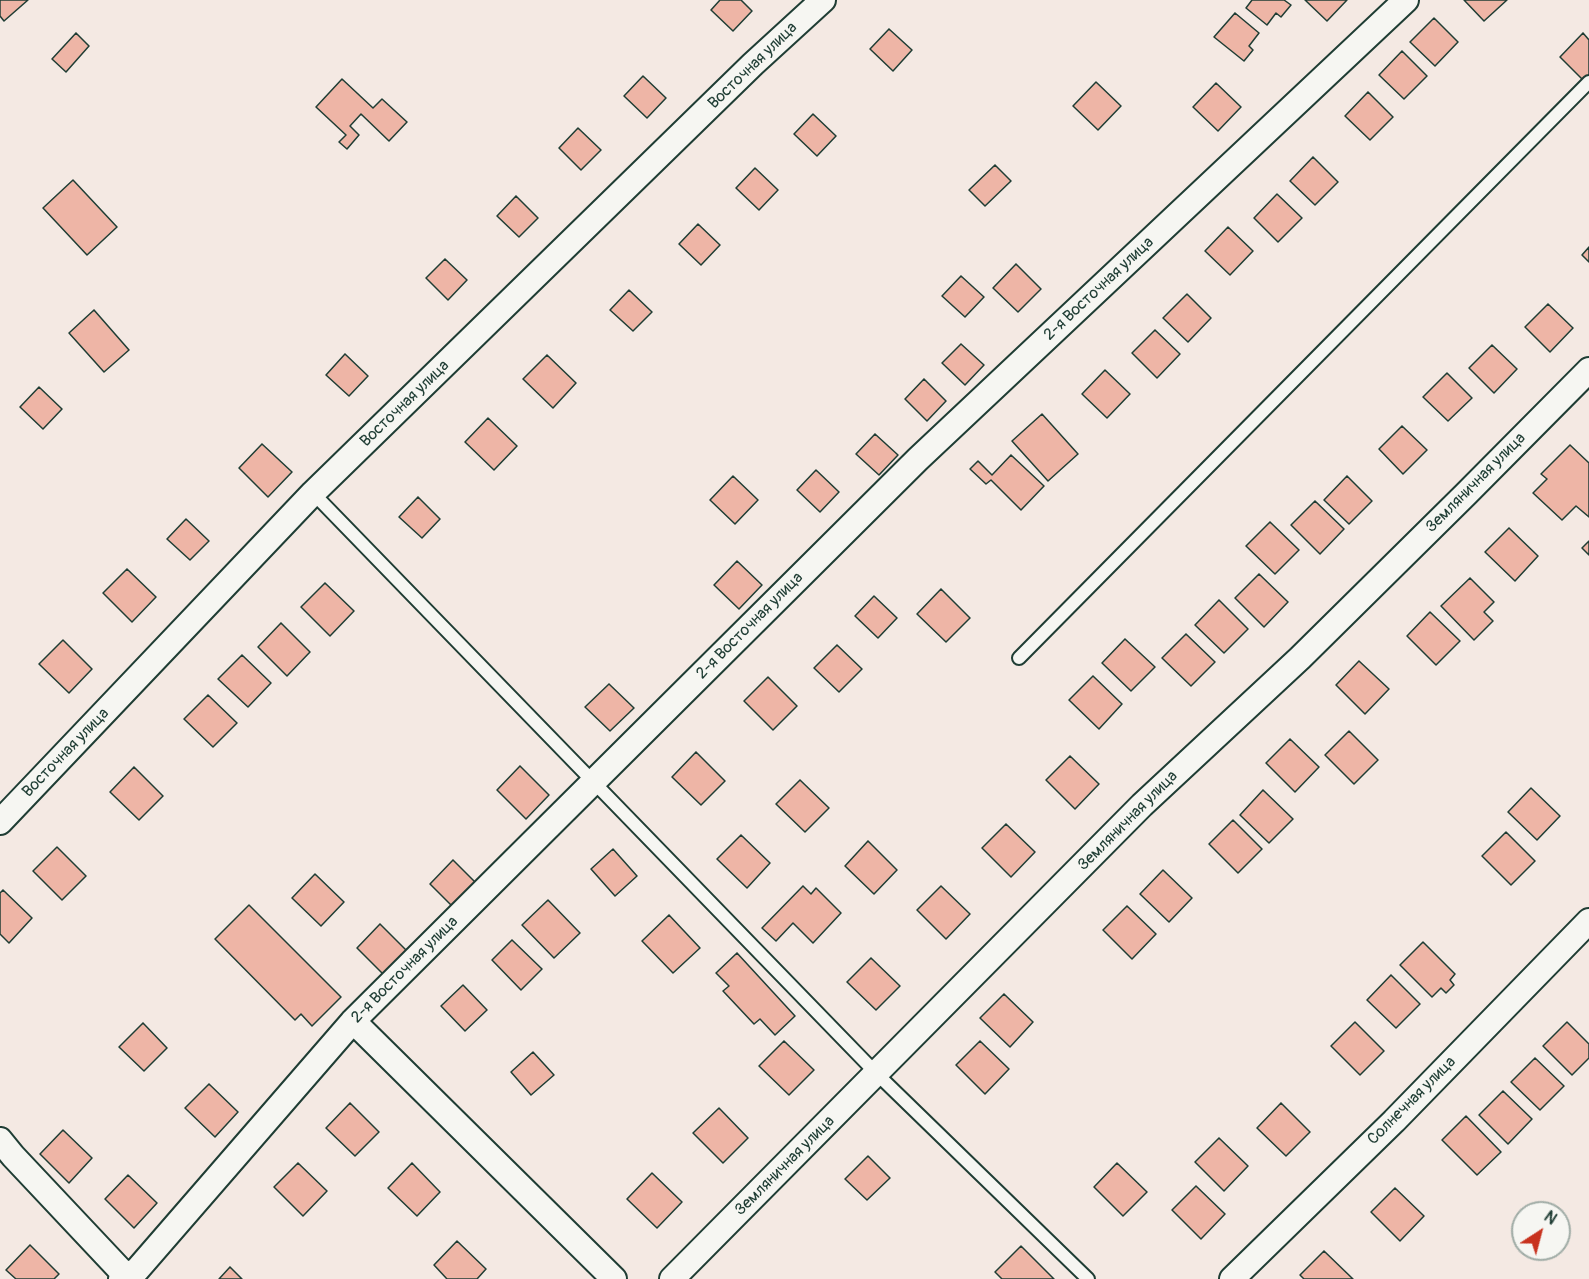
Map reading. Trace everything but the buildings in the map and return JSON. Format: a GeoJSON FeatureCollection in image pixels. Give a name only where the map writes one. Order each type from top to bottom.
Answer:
{"type":"FeatureCollection","features":[{"type":"Feature","properties":{"kind":"street","name":"Восточная улица"},"geometry":{"type":"LineString","coordinates":[[0,822],[313,493],[823,0]]}},
{"type":"Feature","properties":{"kind":"street","name":"2-я Восточная улица"},"geometry":{"type":"LineString","coordinates":[[132,1276],[353,1021],[918,459],[1406,0]]}},
{"type":"Feature","properties":{"kind":"street","name":"Земляничная улица"},"geometry":{"type":"LineString","coordinates":[[672,1279],[1142,806],[1300,658],[1589,370]]}},
{"type":"Feature","properties":{"kind":"street","name":"Солнечная улица"},"geometry":{"type":"LineString","coordinates":[[1232,1279],[1402,1112],[1589,921]]}},
{"type":"Feature","properties":{"kind":"street"},"geometry":{"type":"LineString","coordinates":[[353,1021],[614,1279]]}},
{"type":"Feature","properties":{"kind":"street"},"geometry":{"type":"LineString","coordinates":[[0,1140],[13,1156],[132,1276]]}},
{"type":"Feature","properties":{"kind":"lane"},"geometry":{"type":"LineString","coordinates":[[1019,658],[1589,82]]}},
{"type":"Feature","properties":{"kind":"lane"},"geometry":{"type":"LineString","coordinates":[[313,493],[877,1074],[1088,1279]]}}]}
